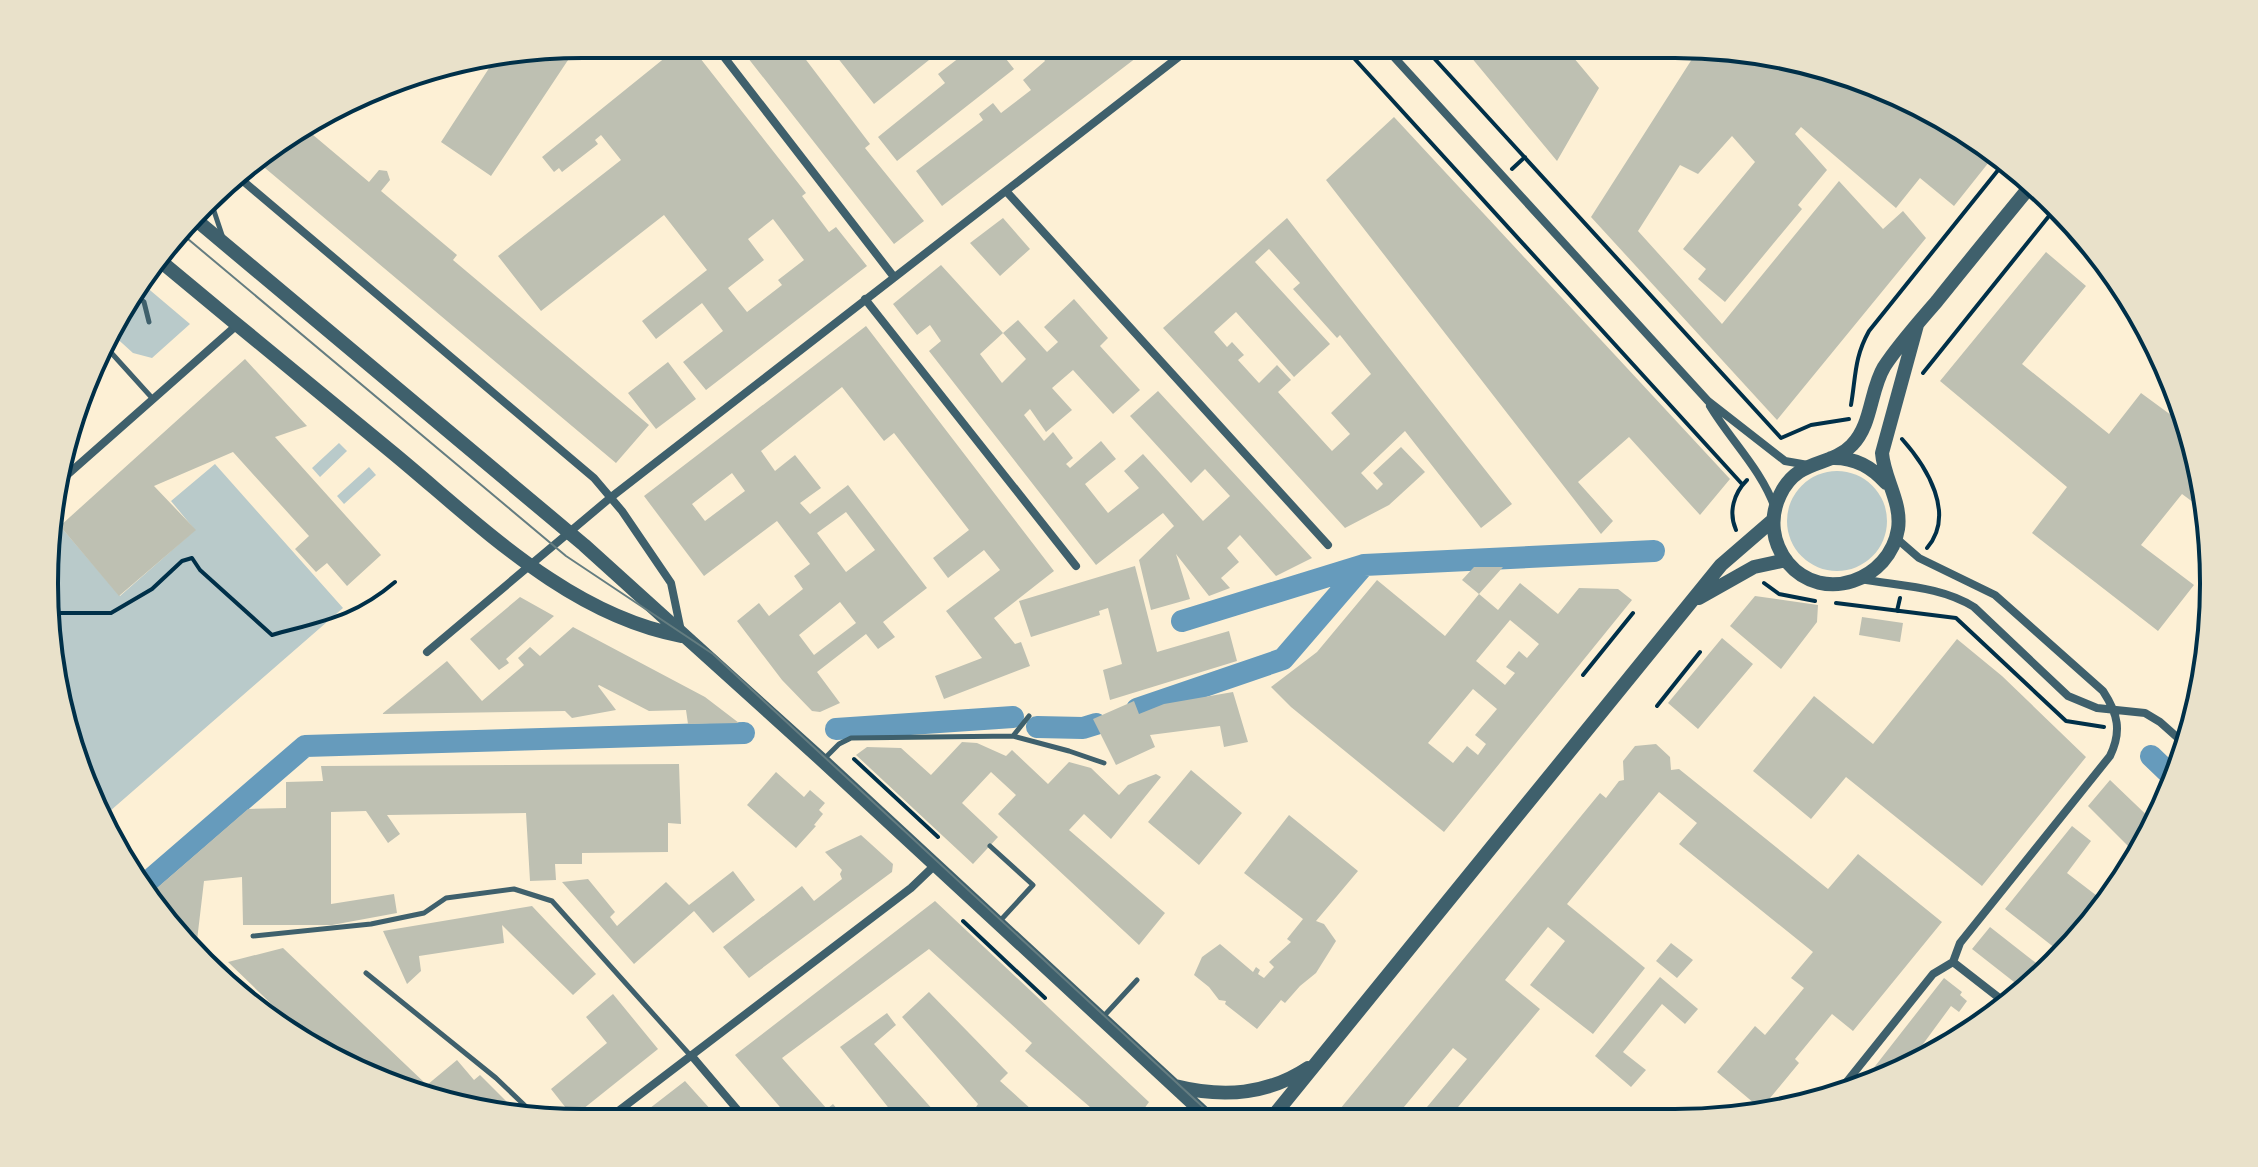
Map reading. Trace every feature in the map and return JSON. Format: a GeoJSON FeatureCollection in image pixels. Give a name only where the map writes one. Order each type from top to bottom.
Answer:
{"type":"FeatureCollection","features":[{"type":"Feature","properties":{"kind":"street"},"geometry":{"type":"LineString","coordinates":[[725,58],[894,277]]}},
{"type":"Feature","properties":{"kind":"street"},"geometry":{"type":"LineString","coordinates":[[427,652],[610,498],[1177,58]]}},
{"type":"Feature","properties":{"kind":"street"},"geometry":{"type":"LineString","coordinates":[[1395,58],[1708,401],[1785,461],[1808,465]]}},
{"type":"Feature","properties":{"kind":"street"},"geometry":{"type":"LineString","coordinates":[[244,182],[594,478],[671,583],[682,636]]}},
{"type":"Feature","properties":{"kind":"street"},"geometry":{"type":"LineString","coordinates":[[1006,191],[1328,545]]}},
{"type":"Feature","properties":{"kind":"street"},"geometry":{"type":"LineString","coordinates":[[1279,1109],[1721,565],[1774,514],[1787,483],[1808,465],[1843,453],[1854,444],[1883,369],[2025,192]]}},
{"type":"Feature","properties":{"kind":"street"},"geometry":{"type":"LineString","coordinates":[[201,224],[569,533],[823,761],[1199,1109]]}},
{"type":"Feature","properties":{"kind":"street"},"geometry":{"type":"LineString","coordinates":[[166,266],[531,564],[607,612],[650,630],[682,636]]}},
{"type":"Feature","properties":{"kind":"street"},"geometry":{"type":"LineString","coordinates":[[865,299],[1076,566]]}},
{"type":"Feature","properties":{"kind":"street"},"geometry":{"type":"LineString","coordinates":[[70,472],[237,325]]}},
{"type":"Feature","properties":{"kind":"street"},"geometry":{"type":"LineString","coordinates":[[1860,579],[1882,562],[1896,538],[1898,506],[1889,486],[1882,453],[1917,325]]}},
{"type":"Feature","properties":{"kind":"street"},"geometry":{"type":"LineString","coordinates":[[1708,401],[1766,485],[1774,514],[1776,543],[1786,560],[1803,576],[1835,585],[1860,579],[1945,592],[1959,597],[1974,607],[2068,696],[2097,708],[2145,713],[2177,737]]}},
{"type":"Feature","properties":{"kind":"street"},"geometry":{"type":"LineString","coordinates":[[1827,459],[1857,462],[1872,470],[1889,486]]}},
{"type":"Feature","properties":{"kind":"street"},"geometry":{"type":"LineString","coordinates":[[1849,1079],[1933,974],[1953,962],[1960,943],[2110,756],[2117,737],[2115,709],[2103,691],[1995,595],[1919,558],[1896,538]]}},
{"type":"Feature","properties":{"kind":"street"},"geometry":{"type":"LineString","coordinates":[[1690,605],[1754,567],[1786,560]]}},
{"type":"Feature","properties":{"kind":"street"},"geometry":{"type":"LineString","coordinates":[[621,1109],[911,888],[935,865]]}},
{"type":"Feature","properties":{"kind":"street"},"geometry":{"type":"LineString","coordinates":[[1953,962],[1998,997]]}},
{"type":"Feature","properties":{"kind":"street"},"geometry":{"type":"LineString","coordinates":[[691,1055],[737,1109]]}},
{"type":"Feature","properties":{"kind":"street"},"geometry":{"type":"LineString","coordinates":[[1174,1086],[1221,1094],[1258,1091],[1294,1077],[1319,1061]]}},
{"type":"Feature","properties":{"kind":"lane"},"geometry":{"type":"LineString","coordinates":[[214,210],[225,244]]}},
{"type":"Feature","properties":{"kind":"lane"},"geometry":{"type":"LineString","coordinates":[[142,300],[149,322]]}},
{"type":"Feature","properties":{"kind":"lane"},"geometry":{"type":"LineString","coordinates":[[111,353],[154,399]]}},
{"type":"Feature","properties":{"kind":"lane"},"geometry":{"type":"LineString","coordinates":[[1013,736],[1029,716]]}},
{"type":"Feature","properties":{"kind":"lane"},"geometry":{"type":"LineString","coordinates":[[823,761],[839,744],[851,738],[1013,736],[1104,763]]}},
{"type":"Feature","properties":{"kind":"lane"},"geometry":{"type":"LineString","coordinates":[[990,846],[1033,885],[998,923]]}},
{"type":"Feature","properties":{"kind":"lane"},"geometry":{"type":"LineString","coordinates":[[253,936],[371,924],[424,913],[446,898],[514,889],[552,901],[691,1055]]}},
{"type":"Feature","properties":{"kind":"lane"},"geometry":{"type":"LineString","coordinates":[[366,973],[496,1078],[525,1106]]}},
{"type":"Feature","properties":{"kind":"lane"},"geometry":{"type":"LineString","coordinates":[[1101,1019],[1137,980]]}},
{"type":"Feature","properties":{"kind":"path"},"geometry":{"type":"LineString","coordinates":[[1354,58],[1742,484],[1736,494],[1732,514],[1738,535]]}},
{"type":"Feature","properties":{"kind":"path"},"geometry":{"type":"LineString","coordinates":[[1434,58],[1781,438],[1811,425],[1848,419],[1854,369],[1859,349],[1869,331],[1998,170]]}},
{"type":"Feature","properties":{"kind":"path"},"geometry":{"type":"LineString","coordinates":[[1921,376],[2049,216]]}},
{"type":"Feature","properties":{"kind":"path"},"geometry":{"type":"LineString","coordinates":[[1902,430],[1902,439],[1931,478],[1936,497],[1939,523],[1935,539],[1930,544]]}},
{"type":"Feature","properties":{"kind":"path"},"geometry":{"type":"LineString","coordinates":[[59,613],[111,613],[152,589],[182,561],[192,558],[200,570],[272,635],[349,614],[395,582]]}},
{"type":"Feature","properties":{"kind":"path"},"geometry":{"type":"LineString","coordinates":[[1899,602],[1897,611],[1956,618],[2059,716],[2066,721],[2096,726]]}},
{"type":"Feature","properties":{"kind":"path"},"geometry":{"type":"LineString","coordinates":[[1583,675],[1633,613]]}},
{"type":"Feature","properties":{"kind":"path"},"geometry":{"type":"LineString","coordinates":[[1657,706],[1700,652]]}},
{"type":"Feature","properties":{"kind":"path"},"geometry":{"type":"LineString","coordinates":[[854,759],[938,837]]}},
{"type":"Feature","properties":{"kind":"path"},"geometry":{"type":"LineString","coordinates":[[963,921],[1045,998]]}},
{"type":"Feature","properties":{"kind":"shaded area"},"geometry":{"type":"Polygon","coordinates":[[[149,289],[190,324],[152,358],[133,353],[118,340],[149,289]]]}},
{"type":"Feature","properties":{"kind":"shaded area"},"geometry":{"type":"Polygon","coordinates":[[[339,443],[347,451],[320,477],[312,468],[339,443]]]}},
{"type":"Feature","properties":{"kind":"shaded area"},"geometry":{"type":"Polygon","coordinates":[[[215,464],[343,608],[110,811],[76,720],[62,652],[58,584],[61,527],[120,596],[195,530],[171,501],[215,464]]]}},
{"type":"Feature","properties":{"kind":"shaded area"},"geometry":{"type":"Polygon","coordinates":[[[369,467],[376,475],[344,504],[337,496],[369,467]]]}},
{"type":"Feature","properties":{"kind":"shaded area"},"geometry":{"type":"Polygon","coordinates":[[[1837,471],[1865,479],[1879,493],[1887,521],[1879,549],[1865,563],[1837,571],[1809,563],[1795,549],[1787,521],[1795,493],[1809,479],[1837,471]]]}},
{"type":"Feature","properties":{"kind":"building"},"geometry":{"type":"Polygon","coordinates":[[[569,58],[491,176],[441,142],[490,66],[569,58]]]}},
{"type":"Feature","properties":{"kind":"building"},"geometry":{"type":"Polygon","coordinates":[[[665,58],[700,58],[806,193],[802,196],[829,232],[836,227],[867,266],[706,390],[683,362],[723,331],[702,303],[656,339],[642,321],[707,270],[664,215],[541,311],[498,256],[621,160],[601,135],[595,140],[598,144],[562,172],[559,168],[554,172],[542,157],[665,58]],[[773,219],[748,239],[764,260],[728,288],[747,312],[782,285],[778,280],[804,260],[773,219]]]}},
{"type":"Feature","properties":{"kind":"building"},"geometry":{"type":"Polygon","coordinates":[[[748,58],[805,58],[870,144],[865,148],[924,221],[894,244],[748,58]]]}},
{"type":"Feature","properties":{"kind":"building"},"geometry":{"type":"Polygon","coordinates":[[[838,58],[932,58],[874,104],[838,58]]]}},
{"type":"Feature","properties":{"kind":"building"},"geometry":{"type":"Polygon","coordinates":[[[959,58],[1005,58],[1014,69],[897,161],[878,137],[945,83],[938,74],[959,58]]]}},
{"type":"Feature","properties":{"kind":"building"},"geometry":{"type":"Polygon","coordinates":[[[1043,58],[1136,58],[942,206],[916,171],[983,120],[979,114],[993,103],[1001,113],[1031,90],[1023,80],[1045,61],[1043,58]]]}},
{"type":"Feature","properties":{"kind":"building"},"geometry":{"type":"Polygon","coordinates":[[[1472,58],[1574,58],[1599,88],[1557,161],[1472,58]]]}},
{"type":"Feature","properties":{"kind":"building"},"geometry":{"type":"Polygon","coordinates":[[[1692,59],[1777,68],[1843,86],[1907,112],[1988,163],[1954,206],[1920,178],[1896,208],[1801,127],[1795,134],[1827,170],[1798,205],[1802,209],[1725,302],[1698,279],[1706,269],[1683,249],[1755,162],[1732,136],[1698,174],[1680,165],[1638,231],[1722,324],[1839,181],[1883,229],[1903,211],[1926,238],[1777,420],[1591,217],[1692,59]]]}},
{"type":"Feature","properties":{"kind":"building"},"geometry":{"type":"Polygon","coordinates":[[[1394,117],[1730,479],[1700,515],[1629,437],[1578,482],[1613,521],[1601,534],[1326,180],[1394,117]]]}},
{"type":"Feature","properties":{"kind":"building"},"geometry":{"type":"Polygon","coordinates":[[[312,134],[369,182],[379,170],[387,171],[390,180],[381,191],[457,255],[453,260],[649,425],[616,463],[264,167],[312,134]]]}},
{"type":"Feature","properties":{"kind":"building"},"geometry":{"type":"Polygon","coordinates":[[[1003,218],[1030,249],[1000,276],[970,243],[1003,218]]]}},
{"type":"Feature","properties":{"kind":"building"},"geometry":{"type":"Polygon","coordinates":[[[1287,218],[1512,504],[1481,528],[1405,431],[1361,473],[1377,490],[1383,484],[1373,473],[1401,447],[1425,472],[1389,505],[1345,528],[1163,328],[1287,218]],[[1269,249],[1255,262],[1330,344],[1294,377],[1236,312],[1214,332],[1227,347],[1232,342],[1244,355],[1238,360],[1259,383],[1277,365],[1291,380],[1278,392],[1332,451],[1350,434],[1331,413],[1371,374],[1340,335],[1337,338],[1293,289],[1300,283],[1269,249]]]}},
{"type":"Feature","properties":{"kind":"building"},"geometry":{"type":"Polygon","coordinates":[[[2046,252],[2086,286],[2022,364],[2109,434],[2141,393],[2172,416],[2194,503],[2182,494],[2141,545],[2194,585],[2158,631],[2032,533],[2067,487],[1940,381],[2046,252]]]}},
{"type":"Feature","properties":{"kind":"building"},"geometry":{"type":"Polygon","coordinates":[[[941,265],[1003,333],[1018,320],[1047,352],[1058,342],[1044,327],[1074,299],[1108,338],[1100,346],[1140,390],[1113,414],[1073,370],[1052,388],[1072,410],[1046,432],[1030,409],[1024,415],[1044,441],[1053,432],[1073,458],[1066,464],[1070,468],[1101,441],[1116,459],[1085,484],[1108,513],[1139,488],[1124,471],[1143,454],[1203,521],[1230,496],[1205,469],[1191,483],[1130,416],[1158,391],[1312,558],[1276,576],[1240,535],[1227,548],[1239,562],[1221,578],[1230,588],[1209,596],[1176,554],[1190,599],[1151,610],[1139,560],[1174,526],[1163,513],[1096,565],[929,351],[941,341],[930,325],[917,335],[893,304],[941,265]],[[1003,333],[980,354],[1002,383],[1026,359],[1003,333]]]}},
{"type":"Feature","properties":{"kind":"building"},"geometry":{"type":"Polygon","coordinates":[[[866,326],[1054,571],[994,618],[1015,644],[1021,642],[1030,666],[944,699],[935,676],[982,658],[946,611],[1000,570],[984,550],[948,578],[933,558],[969,530],[894,433],[884,441],[842,387],[761,451],[775,471],[795,455],[821,488],[800,503],[810,514],[848,485],[927,588],[883,622],[895,637],[878,649],[866,634],[817,672],[840,703],[820,712],[812,711],[782,680],[737,621],[759,603],[769,616],[803,589],[794,576],[810,564],[777,521],[704,576],[644,496],[866,326]],[[732,473],[692,504],[705,521],[745,491],[732,473]],[[846,512],[817,533],[846,572],[875,550],[846,512]],[[840,602],[799,635],[814,655],[856,623],[840,602]]]}},
{"type":"Feature","properties":{"kind":"building"},"geometry":{"type":"Polygon","coordinates":[[[245,359],[307,426],[275,437],[381,555],[347,586],[327,563],[316,572],[295,549],[309,536],[233,452],[154,486],[196,530],[119,596],[61,525],[245,359]]]}},
{"type":"Feature","properties":{"kind":"building"},"geometry":{"type":"Polygon","coordinates":[[[668,362],[696,399],[656,429],[628,393],[668,362]]]}},
{"type":"Feature","properties":{"kind":"building"},"geometry":{"type":"Polygon","coordinates":[[[1135,566],[1157,652],[1229,631],[1237,661],[1110,700],[1103,670],[1122,664],[1108,608],[1099,611],[1100,615],[1031,637],[1019,601],[1135,566]]]}},
{"type":"Feature","properties":{"kind":"building"},"geometry":{"type":"Polygon","coordinates":[[[1474,567],[1503,567],[1479,594],[1462,580],[1474,567]]]}},
{"type":"Feature","properties":{"kind":"building"},"geometry":{"type":"Polygon","coordinates":[[[1377,580],[1445,636],[1479,594],[1498,610],[1520,583],[1558,614],[1579,588],[1618,589],[1632,600],[1444,832],[1291,707],[1271,687],[1317,652],[1377,580]],[[1510,620],[1476,661],[1505,685],[1515,673],[1506,667],[1519,651],[1527,658],[1539,644],[1510,620]],[[1473,689],[1428,743],[1453,763],[1467,746],[1478,755],[1486,744],[1475,735],[1497,709],[1473,689]]]}},
{"type":"Feature","properties":{"kind":"building"},"geometry":{"type":"Polygon","coordinates":[[[1755,596],[1818,605],[1817,622],[1781,669],[1730,626],[1755,596]]]}},
{"type":"Feature","properties":{"kind":"building"},"geometry":{"type":"Polygon","coordinates":[[[520,597],[554,616],[506,659],[509,663],[499,670],[470,639],[520,597]]]}},
{"type":"Feature","properties":{"kind":"building"},"geometry":{"type":"Polygon","coordinates":[[[1862,617],[1903,623],[1900,642],[1859,635],[1862,617]]]}},
{"type":"Feature","properties":{"kind":"building"},"geometry":{"type":"Polygon","coordinates":[[[573,627],[705,697],[739,723],[688,724],[686,710],[649,711],[599,685],[616,710],[572,718],[565,711],[382,714],[447,661],[482,701],[524,665],[518,658],[530,647],[540,656],[573,627]]]}},
{"type":"Feature","properties":{"kind":"building"},"geometry":{"type":"Polygon","coordinates":[[[1722,638],[1753,664],[1698,729],[1668,703],[1722,638]]]}},
{"type":"Feature","properties":{"kind":"building"},"geometry":{"type":"Polygon","coordinates":[[[1957,639],[2002,676],[2086,757],[1982,886],[1846,777],[1811,819],[1753,771],[1814,696],[1873,744],[1957,639]]]}},
{"type":"Feature","properties":{"kind":"building"},"geometry":{"type":"Polygon","coordinates":[[[1233,692],[1248,742],[1224,747],[1220,726],[1150,735],[1155,747],[1116,765],[1093,719],[1134,701],[1139,714],[1164,704],[1233,692]]]}},
{"type":"Feature","properties":{"kind":"building"},"geometry":{"type":"Polygon","coordinates":[[[962,742],[977,743],[1006,756],[1012,750],[1048,784],[1069,762],[1091,768],[1119,795],[1128,785],[1156,774],[1161,777],[1111,839],[1084,814],[1069,830],[1165,913],[1139,945],[998,814],[1016,795],[991,772],[962,803],[998,837],[973,864],[856,755],[867,747],[901,748],[931,775],[962,742]]]}},
{"type":"Feature","properties":{"kind":"building"},"geometry":{"type":"Polygon","coordinates":[[[1656,744],[1670,757],[1671,770],[1679,769],[1828,889],[1858,854],[1942,922],[1853,1031],[1832,1014],[1795,1059],[1799,1063],[1768,1101],[1754,1103],[1717,1072],[1755,1026],[1765,1035],[1804,988],[1791,978],[1813,952],[1679,844],[1697,823],[1659,792],[1567,904],[1645,968],[1593,1034],[1530,985],[1565,941],[1548,927],[1505,980],[1540,1009],[1456,1109],[1425,1109],[1467,1059],[1453,1048],[1402,1109],[1340,1109],[1600,793],[1606,798],[1619,781],[1624,780],[1623,761],[1635,746],[1656,744]]]}},
{"type":"Feature","properties":{"kind":"building"},"geometry":{"type":"Polygon","coordinates":[[[679,764],[681,824],[668,823],[668,852],[582,853],[582,864],[555,864],[556,880],[530,881],[526,813],[387,815],[400,834],[388,843],[366,811],[331,812],[331,904],[394,894],[397,913],[332,925],[243,925],[242,877],[204,881],[197,939],[157,888],[248,809],[286,808],[286,782],[323,781],[321,766],[679,764]]]}},
{"type":"Feature","properties":{"kind":"building"},"geometry":{"type":"Polygon","coordinates":[[[1191,770],[1242,813],[1199,865],[1148,822],[1191,770]]]}},
{"type":"Feature","properties":{"kind":"building"},"geometry":{"type":"Polygon","coordinates":[[[776,772],[804,797],[810,790],[825,803],[819,810],[823,814],[816,826],[796,848],[747,805],[776,772]]]}},
{"type":"Feature","properties":{"kind":"building"},"geometry":{"type":"Polygon","coordinates":[[[2110,780],[2146,815],[2129,847],[2088,806],[2110,780]]]}},
{"type":"Feature","properties":{"kind":"building"},"geometry":{"type":"Polygon","coordinates":[[[1289,815],[1358,871],[1316,921],[1324,924],[1336,941],[1316,973],[1285,1003],[1281,1000],[1257,1029],[1225,1004],[1226,1001],[1219,1000],[1194,975],[1202,957],[1220,944],[1253,972],[1256,967],[1260,970],[1258,974],[1264,978],[1274,967],[1269,962],[1291,942],[1287,939],[1303,919],[1244,873],[1289,815]]]}},
{"type":"Feature","properties":{"kind":"building"},"geometry":{"type":"Polygon","coordinates":[[[2072,826],[2091,841],[2067,873],[2096,895],[2054,947],[2005,909],[2072,826]]]}},
{"type":"Feature","properties":{"kind":"building"},"geometry":{"type":"Polygon","coordinates":[[[861,835],[893,864],[892,872],[749,978],[723,947],[802,886],[814,901],[842,879],[842,870],[825,852],[861,835]]]}},
{"type":"Feature","properties":{"kind":"building"},"geometry":{"type":"Polygon","coordinates":[[[733,871],[755,900],[713,933],[694,911],[634,964],[562,882],[588,879],[615,912],[610,917],[617,926],[666,882],[689,905],[733,871]]]}},
{"type":"Feature","properties":{"kind":"building"},"geometry":{"type":"Polygon","coordinates":[[[935,901],[1149,1102],[1144,1109],[1092,1109],[1025,1051],[1032,1043],[929,949],[782,1058],[827,1109],[782,1109],[735,1055],[935,901]]]}},
{"type":"Feature","properties":{"kind":"building"},"geometry":{"type":"Polygon","coordinates":[[[532,906],[596,974],[573,995],[502,925],[504,943],[419,956],[421,971],[407,984],[383,931],[532,906]]]}},
{"type":"Feature","properties":{"kind":"building"},"geometry":{"type":"Polygon","coordinates":[[[1990,927],[2037,964],[2016,983],[1972,949],[1990,927]]]}},
{"type":"Feature","properties":{"kind":"building"},"geometry":{"type":"Polygon","coordinates":[[[1671,943],[1693,960],[1677,978],[1656,961],[1671,943]]]}},
{"type":"Feature","properties":{"kind":"building"},"geometry":{"type":"Polygon","coordinates":[[[283,948],[427,1085],[382,1069],[321,1039],[276,1009],[228,962],[283,948]]]}},
{"type":"Feature","properties":{"kind":"building"},"geometry":{"type":"Polygon","coordinates":[[[1660,977],[1698,1009],[1685,1024],[1662,1004],[1623,1052],[1646,1070],[1631,1087],[1595,1056],[1660,977]]]}},
{"type":"Feature","properties":{"kind":"building"},"geometry":{"type":"Polygon","coordinates":[[[1944,978],[1962,992],[1960,995],[1967,1001],[1959,1012],[1951,1006],[1920,1048],[1872,1071],[1944,978]]]}},
{"type":"Feature","properties":{"kind":"building"},"geometry":{"type":"Polygon","coordinates":[[[929,992],[1008,1073],[1000,1081],[1031,1109],[975,1109],[978,1104],[902,1017],[929,992]]]}},
{"type":"Feature","properties":{"kind":"building"},"geometry":{"type":"Polygon","coordinates":[[[613,994],[658,1049],[583,1109],[566,1108],[551,1089],[607,1043],[586,1017],[613,994]]]}},
{"type":"Feature","properties":{"kind":"building"},"geometry":{"type":"Polygon","coordinates":[[[887,1013],[896,1025],[874,1044],[932,1109],[889,1109],[840,1047],[887,1013]]]}},
{"type":"Feature","properties":{"kind":"building"},"geometry":{"type":"Polygon","coordinates":[[[457,1060],[474,1080],[480,1075],[509,1104],[427,1085],[457,1060]]]}},
{"type":"Feature","properties":{"kind":"building"},"geometry":{"type":"Polygon","coordinates":[[[685,1081],[710,1109],[649,1109],[685,1081]]]}},
{"type":"Feature","properties":{"kind":"waterway"},"geometry":{"type":"LineString","coordinates":[[1137,709],[1283,659],[1364,565],[1654,551]]}},
{"type":"Feature","properties":{"kind":"waterway"},"geometry":{"type":"LineString","coordinates":[[1182,621],[1364,565]]}},
{"type":"Feature","properties":{"kind":"waterway"},"geometry":{"type":"LineString","coordinates":[[836,729],[1013,717]]}},
{"type":"Feature","properties":{"kind":"waterway"},"geometry":{"type":"LineString","coordinates":[[1037,727],[1083,728],[1096,724]]}},
{"type":"Feature","properties":{"kind":"waterway"},"geometry":{"type":"LineString","coordinates":[[150,880],[305,746],[744,733]]}},
{"type":"Feature","properties":{"kind":"waterway"},"geometry":{"type":"LineString","coordinates":[[2151,756],[2165,770]]}},
{"type":"Feature","properties":{"kind":"tram line"},"geometry":{"type":"LineString","coordinates":[[187,238],[566,556],[713,654],[1205,1109]]}}]}
